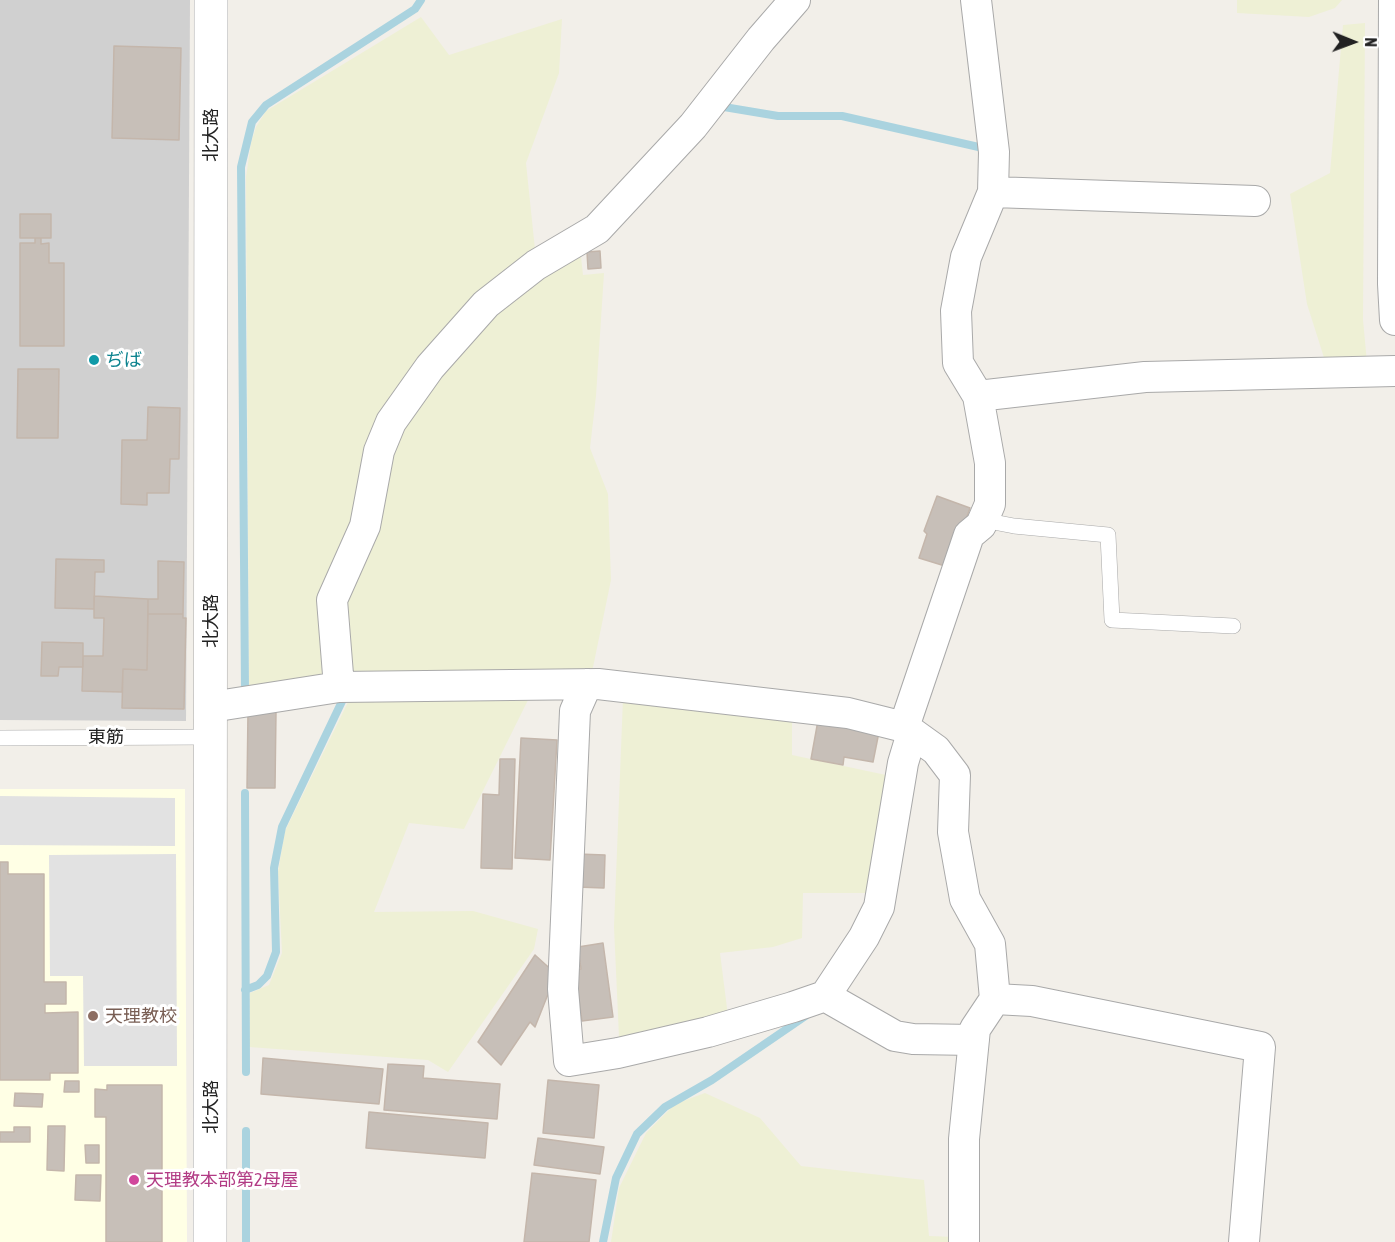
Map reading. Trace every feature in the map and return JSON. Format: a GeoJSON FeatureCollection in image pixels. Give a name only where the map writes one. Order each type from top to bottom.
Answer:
{"type":"FeatureCollection","features":[{"type":"Feature","properties":{"kind":"street","name":"北大路"},"geometry":{"type":"LineString","coordinates":[[210,1242],[211,0]]}},
{"type":"Feature","properties":{"kind":"street"},"geometry":{"type":"LineString","coordinates":[[339,687],[332,600],[365,526],[379,451],[391,422],[430,367],[486,304],[536,265],[597,229],[693,126],[760,39],[795,0]]}},
{"type":"Feature","properties":{"kind":"street"},"geometry":{"type":"LineString","coordinates":[[587,684],[575,711],[563,988],[569,1061],[618,1053],[708,1032],[793,1008],[825,996],[864,937],[879,907],[908,730],[969,535],[981,525],[990,504],[990,463],[978,396],[958,363],[956,311],[966,257],[993,192],[994,152],[976,0]]}},
{"type":"Feature","properties":{"kind":"street"},"geometry":{"type":"LineString","coordinates":[[1394,0],[1393,284],[1395,320]]}},
{"type":"Feature","properties":{"kind":"street"},"geometry":{"type":"LineString","coordinates":[[993,192],[1256,201]]}},
{"type":"Feature","properties":{"kind":"street"},"geometry":{"type":"LineString","coordinates":[[978,396],[1145,377],[1395,371]]}},
{"type":"Feature","properties":{"kind":"street"},"geometry":{"type":"LineString","coordinates":[[212,722],[339,687],[587,684],[848,713],[908,730],[936,750],[955,775],[953,832],[965,899],[990,944],[995,999],[975,1029],[964,1139],[964,1242]]}},
{"type":"Feature","properties":{"kind":"street"},"geometry":{"type":"LineString","coordinates":[[825,996],[895,1036],[913,1039],[974,1041]]}},
{"type":"Feature","properties":{"kind":"street"},"geometry":{"type":"LineString","coordinates":[[995,999],[1032,1001],[1260,1047],[1244,1242]]}},
{"type":"Feature","properties":{"kind":"lane"},"geometry":{"type":"LineString","coordinates":[[983,520],[1014,526],[1108,535],[1112,620],[1233,626]]}},
{"type":"Feature","properties":{"kind":"lane","name":"東筋"},"geometry":{"type":"LineString","coordinates":[[0,738],[212,722]]}},
{"type":"Feature","properties":{"kind":"shaded area","name":"ぢば"},"geometry":{"type":"Polygon","coordinates":[[[0,0],[190,0],[186,721],[0,720],[0,0]]]}},
{"type":"Feature","properties":{"kind":"shaded area"},"geometry":{"type":"Polygon","coordinates":[[[1237,0],[1342,0],[1335,8],[1309,17],[1237,13],[1237,0]]]}},
{"type":"Feature","properties":{"kind":"shaded area"},"geometry":{"type":"Polygon","coordinates":[[[421,17],[449,55],[562,19],[559,73],[526,163],[536,259],[369,466],[332,683],[249,689],[246,177],[251,143],[256,127],[266,111],[421,17]]]}},
{"type":"Feature","properties":{"kind":"shaded area"},"geometry":{"type":"Polygon","coordinates":[[[1365,23],[1363,320],[1367,363],[1327,367],[1307,304],[1290,194],[1330,173],[1343,25],[1365,23]]]}},
{"type":"Feature","properties":{"kind":"shaded area"},"geometry":{"type":"Polygon","coordinates":[[[581,257],[583,275],[604,273],[596,396],[590,448],[608,494],[611,580],[592,672],[350,681],[346,605],[392,441],[429,383],[522,288],[570,259],[581,257]]]}},
{"type":"Feature","properties":{"kind":"shaded area"},"geometry":{"type":"Polygon","coordinates":[[[531,694],[464,829],[409,823],[374,912],[473,911],[538,929],[534,949],[448,1072],[428,1060],[249,1047],[250,993],[269,985],[282,953],[278,872],[285,831],[350,698],[531,694]]]}},
{"type":"Feature","properties":{"kind":"shaded area"},"geometry":{"type":"Polygon","coordinates":[[[623,698],[792,717],[792,755],[886,775],[868,893],[803,893],[802,938],[773,947],[720,953],[728,1016],[619,1037],[614,927],[623,698]]]}},
{"type":"Feature","properties":{"kind":"shaded area","name":"天理教校"},"geometry":{"type":"Polygon","coordinates":[[[0,789],[185,789],[187,1242],[0,1242],[0,789]]]}},
{"type":"Feature","properties":{"kind":"shaded area"},"geometry":{"type":"Polygon","coordinates":[[[0,796],[175,798],[175,846],[0,845],[0,796]]]}},
{"type":"Feature","properties":{"kind":"shaded area"},"geometry":{"type":"Polygon","coordinates":[[[176,854],[177,1066],[84,1066],[83,976],[50,976],[49,855],[176,854]]]}},
{"type":"Feature","properties":{"kind":"shaded area"},"geometry":{"type":"Polygon","coordinates":[[[705,1093],[760,1118],[801,1166],[924,1180],[929,1236],[955,1237],[955,1242],[611,1242],[619,1188],[646,1133],[675,1104],[705,1093]]]}},
{"type":"Feature","properties":{"kind":"building"},"geometry":{"type":"Polygon","coordinates":[[[114,46],[181,48],[179,140],[112,138],[114,46]]]}},
{"type":"Feature","properties":{"kind":"building"},"geometry":{"type":"Polygon","coordinates":[[[20,214],[51,214],[51,238],[20,238],[20,214]]]}},
{"type":"Feature","properties":{"kind":"building"},"geometry":{"type":"Polygon","coordinates":[[[35,238],[41,238],[41,244],[49,243],[49,263],[64,263],[64,346],[20,346],[20,243],[35,243],[35,238]]]}},
{"type":"Feature","properties":{"kind":"building"},"geometry":{"type":"Polygon","coordinates":[[[600,251],[601,268],[588,269],[587,252],[600,251]]]}},
{"type":"Feature","properties":{"kind":"building"},"geometry":{"type":"Polygon","coordinates":[[[18,369],[59,369],[58,438],[17,438],[18,369]]]}},
{"type":"Feature","properties":{"kind":"building"},"geometry":{"type":"Polygon","coordinates":[[[148,407],[180,408],[179,459],[170,459],[169,493],[147,493],[147,505],[121,504],[122,440],[147,440],[148,407]]]}},
{"type":"Feature","properties":{"kind":"building"},"geometry":{"type":"Polygon","coordinates":[[[937,496],[970,508],[952,559],[945,566],[919,558],[927,534],[924,531],[937,496]]]}},
{"type":"Feature","properties":{"kind":"building"},"geometry":{"type":"Polygon","coordinates":[[[56,559],[104,560],[104,572],[95,572],[94,609],[55,608],[56,559]]]}},
{"type":"Feature","properties":{"kind":"building"},"geometry":{"type":"Polygon","coordinates":[[[158,561],[184,562],[183,614],[148,614],[148,599],[158,599],[158,561]]]}},
{"type":"Feature","properties":{"kind":"building"},"geometry":{"type":"Polygon","coordinates":[[[94,596],[148,599],[147,670],[123,669],[122,692],[82,691],[83,656],[103,656],[104,618],[94,618],[94,596]]]}},
{"type":"Feature","properties":{"kind":"building"},"geometry":{"type":"Polygon","coordinates":[[[148,614],[183,614],[183,618],[186,618],[184,709],[122,708],[123,669],[147,670],[148,614]]]}},
{"type":"Feature","properties":{"kind":"building"},"geometry":{"type":"Polygon","coordinates":[[[42,642],[83,643],[83,667],[59,667],[58,676],[41,676],[42,642]]]}},
{"type":"Feature","properties":{"kind":"building"},"geometry":{"type":"Polygon","coordinates":[[[248,711],[276,712],[275,788],[247,788],[248,711]]]}},
{"type":"Feature","properties":{"kind":"building"},"geometry":{"type":"Polygon","coordinates":[[[819,715],[880,727],[873,762],[844,757],[843,765],[811,759],[819,715]]]}},
{"type":"Feature","properties":{"kind":"building"},"geometry":{"type":"Polygon","coordinates":[[[521,738],[557,740],[550,860],[515,858],[521,738]]]}},
{"type":"Feature","properties":{"kind":"building"},"geometry":{"type":"Polygon","coordinates":[[[500,759],[515,759],[512,869],[481,868],[483,794],[499,795],[500,759]]]}},
{"type":"Feature","properties":{"kind":"building"},"geometry":{"type":"Polygon","coordinates":[[[578,854],[605,855],[604,888],[577,887],[578,854]]]}},
{"type":"Feature","properties":{"kind":"building"},"geometry":{"type":"Polygon","coordinates":[[[0,862],[8,862],[8,874],[44,874],[44,982],[66,982],[66,1004],[45,1004],[45,1013],[78,1012],[78,1073],[50,1073],[50,1080],[0,1080],[0,862]]]}},
{"type":"Feature","properties":{"kind":"building"},"geometry":{"type":"Polygon","coordinates":[[[603,943],[613,1017],[582,1021],[575,970],[581,969],[578,947],[603,943]]]}},
{"type":"Feature","properties":{"kind":"building"},"geometry":{"type":"Polygon","coordinates":[[[535,955],[556,974],[535,1027],[530,1022],[501,1065],[478,1042],[535,955]]]}},
{"type":"Feature","properties":{"kind":"building"},"geometry":{"type":"Polygon","coordinates":[[[263,1058],[383,1069],[379,1104],[261,1094],[263,1058]]]}},
{"type":"Feature","properties":{"kind":"building"},"geometry":{"type":"Polygon","coordinates":[[[388,1064],[424,1066],[423,1078],[500,1084],[497,1119],[384,1110],[388,1064]]]}},
{"type":"Feature","properties":{"kind":"building"},"geometry":{"type":"Polygon","coordinates":[[[548,1080],[599,1085],[594,1138],[543,1133],[548,1080]]]}},
{"type":"Feature","properties":{"kind":"building"},"geometry":{"type":"Polygon","coordinates":[[[65,1081],[79,1081],[79,1092],[64,1092],[65,1081]]]}},
{"type":"Feature","properties":{"kind":"building","name":"天理教本部第2母屋"},"geometry":{"type":"Polygon","coordinates":[[[107,1085],[162,1085],[162,1242],[106,1242],[106,1117],[95,1117],[95,1089],[107,1090],[107,1085]]]}},
{"type":"Feature","properties":{"kind":"building"},"geometry":{"type":"Polygon","coordinates":[[[15,1093],[43,1094],[42,1107],[14,1106],[15,1093]]]}},
{"type":"Feature","properties":{"kind":"building"},"geometry":{"type":"Polygon","coordinates":[[[369,1112],[488,1123],[485,1158],[366,1148],[369,1112]]]}},
{"type":"Feature","properties":{"kind":"building"},"geometry":{"type":"Polygon","coordinates":[[[48,1126],[65,1126],[64,1171],[47,1170],[48,1126]]]}},
{"type":"Feature","properties":{"kind":"building"},"geometry":{"type":"Polygon","coordinates":[[[14,1127],[30,1127],[30,1142],[0,1142],[0,1132],[14,1132],[14,1127]]]}},
{"type":"Feature","properties":{"kind":"building"},"geometry":{"type":"Polygon","coordinates":[[[538,1138],[604,1147],[600,1174],[534,1165],[538,1138]]]}},
{"type":"Feature","properties":{"kind":"building"},"geometry":{"type":"Polygon","coordinates":[[[85,1145],[99,1145],[99,1163],[86,1163],[85,1145]]]}},
{"type":"Feature","properties":{"kind":"building"},"geometry":{"type":"Polygon","coordinates":[[[532,1173],[596,1180],[589,1242],[524,1242],[532,1173]]]}},
{"type":"Feature","properties":{"kind":"building"},"geometry":{"type":"Polygon","coordinates":[[[76,1175],[101,1175],[100,1201],[75,1200],[76,1175]]]}},
{"type":"Feature","properties":{"kind":"waterway"},"geometry":{"type":"LineString","coordinates":[[245,691],[241,167],[252,122],[266,105],[415,9],[421,0]]}},
{"type":"Feature","properties":{"kind":"waterway"},"geometry":{"type":"LineString","coordinates":[[718,106],[778,116],[842,116],[983,148],[987,151]]}},
{"type":"Feature","properties":{"kind":"waterway"},"geometry":{"type":"LineString","coordinates":[[245,990],[258,985],[267,976],[276,952],[274,868],[282,827],[345,695]]}},
{"type":"Feature","properties":{"kind":"waterway"},"geometry":{"type":"LineString","coordinates":[[245,793],[246,1072]]}},
{"type":"Feature","properties":{"kind":"waterway"},"geometry":{"type":"LineString","coordinates":[[603,1242],[616,1178],[637,1134],[665,1107],[712,1080],[807,1015]]}},
{"type":"Feature","properties":{"kind":"waterway"},"geometry":{"type":"LineString","coordinates":[[246,1131],[246,1242]]}},
{"type":"Feature","properties":{"kind":"place","name":"ぢば"},"geometry":{"type":"Point","coordinates":[94,360]}},
{"type":"Feature","properties":{"kind":"place","name":"天理教校"},"geometry":{"type":"Point","coordinates":[93,1016]}},
{"type":"Feature","properties":{"kind":"place","name":"天理教本部第2母屋"},"geometry":{"type":"Point","coordinates":[134,1180]}}]}
